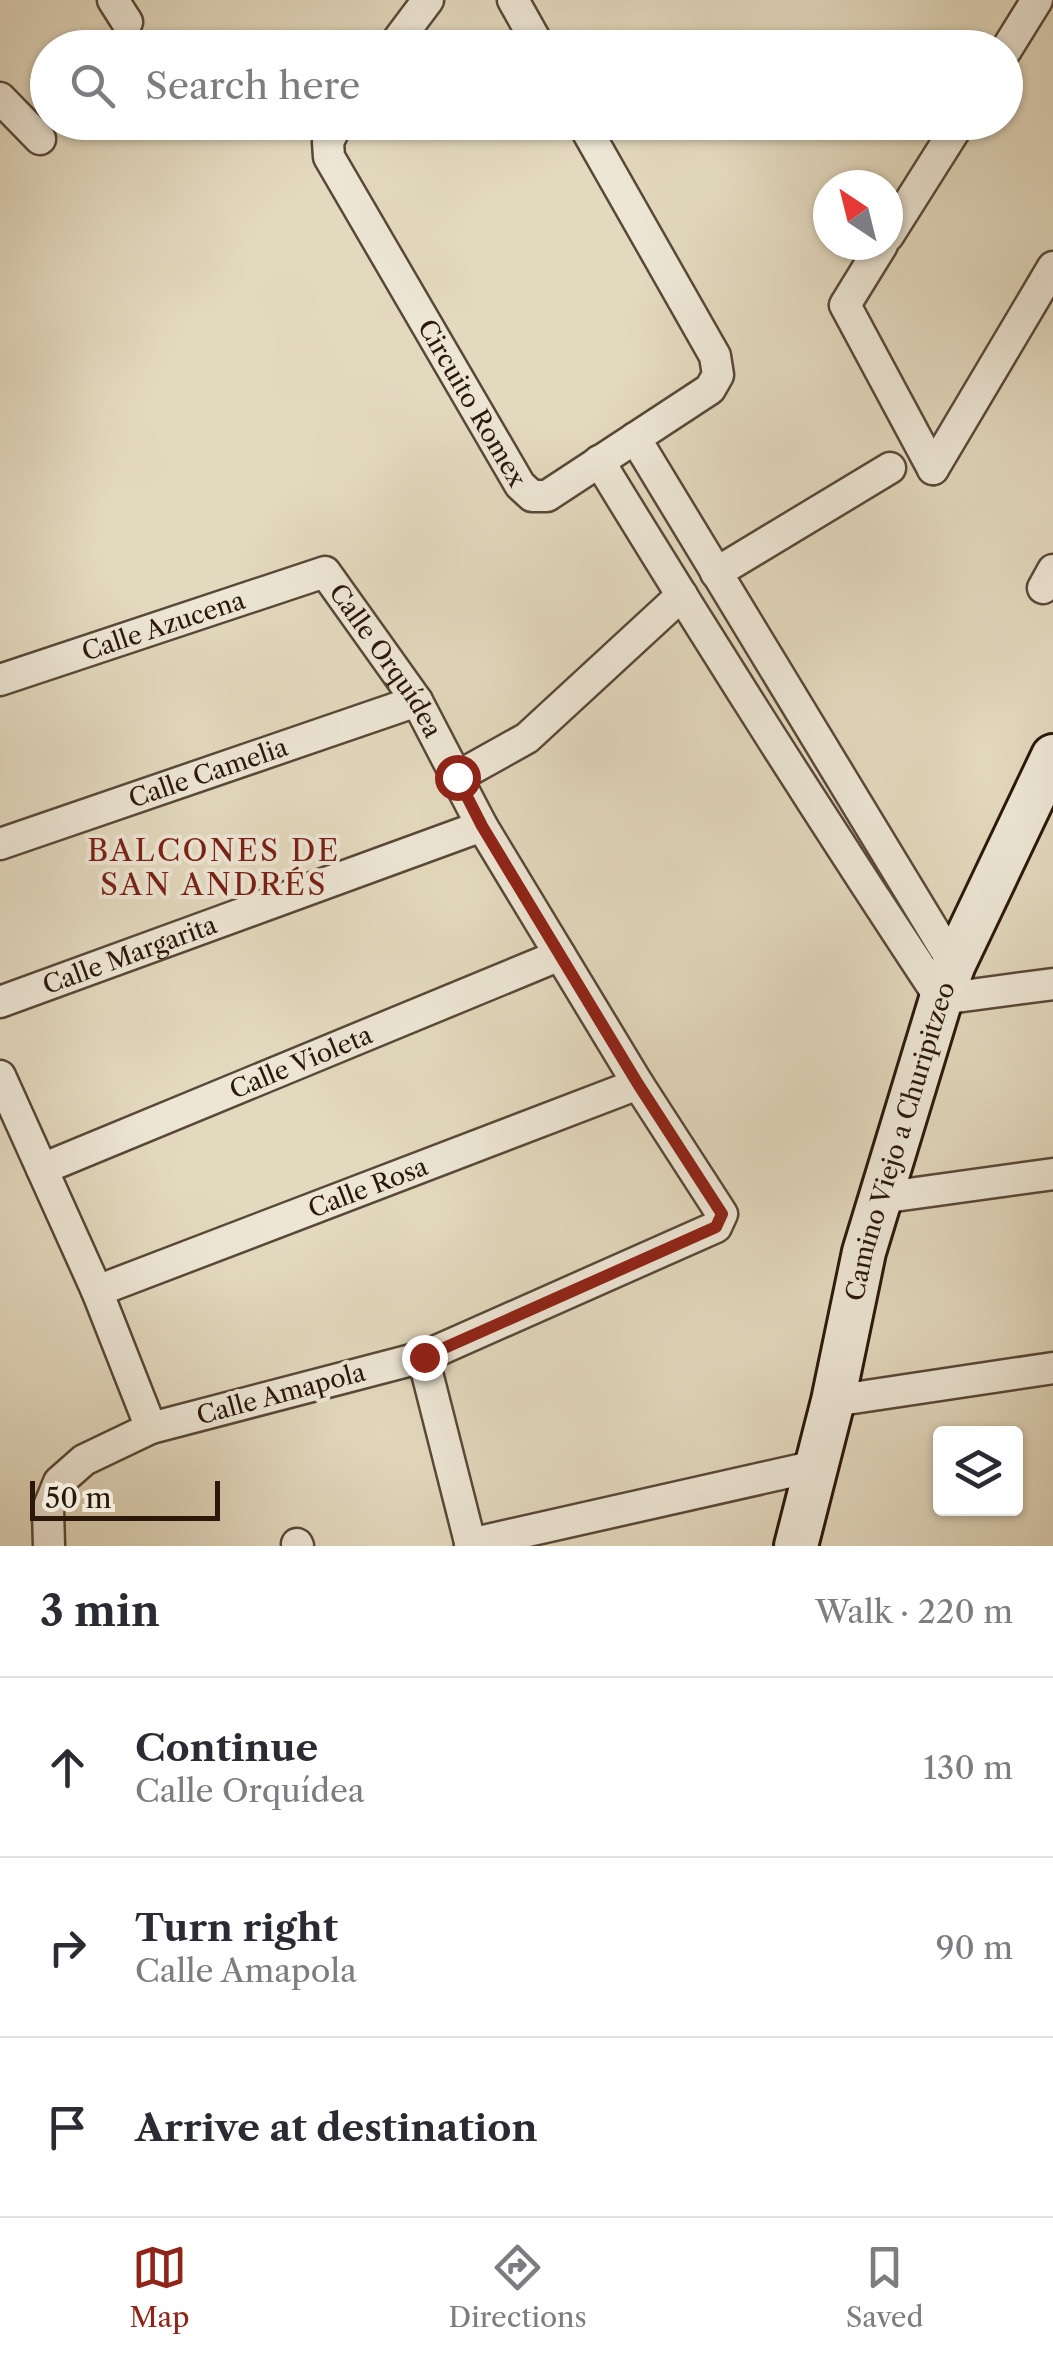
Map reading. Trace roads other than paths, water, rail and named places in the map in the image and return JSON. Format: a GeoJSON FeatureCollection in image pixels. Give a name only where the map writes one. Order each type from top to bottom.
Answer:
{"type":"FeatureCollection","features":[{"type":"Feature","properties":{"kind":"street"},"geometry":{"type":"LineString","coordinates":[[406,30],[428,0]]}},
{"type":"Feature","properties":{"kind":"street"},"geometry":{"type":"LineString","coordinates":[[513,0],[530,30]]}},
{"type":"Feature","properties":{"kind":"street"},"geometry":{"type":"LineString","coordinates":[[1018,30],[1037,0]]}},
{"type":"Feature","properties":{"kind":"street"},"geometry":{"type":"LineString","coordinates":[[0,98],[30,129]]}},
{"type":"Feature","properties":{"kind":"street","name":"Circuito Romex"},"geometry":{"type":"LineString","coordinates":[[329,140],[329,157],[520,484],[532,496],[547,496],[710,389],[718,375],[715,356],[592,140]]}},
{"type":"Feature","properties":{"kind":"street"},"geometry":{"type":"LineString","coordinates":[[903,212],[949,140]]}},
{"type":"Feature","properties":{"kind":"street"},"geometry":{"type":"LineString","coordinates":[[872,260],[844,305],[933,469],[1053,267]]}},
{"type":"Feature","properties":{"kind":"street"},"geometry":{"type":"LineString","coordinates":[[635,438],[860,809],[947,982]]}},
{"type":"Feature","properties":{"kind":"street"},"geometry":{"type":"LineString","coordinates":[[599,461],[829,829],[947,982]]}},
{"type":"Feature","properties":{"kind":"street"},"geometry":{"type":"LineString","coordinates":[[457,777],[527,738],[687,604],[890,468]]}},
{"type":"Feature","properties":{"kind":"street"},"geometry":{"type":"LineString","coordinates":[[663,565],[698,542]]}},
{"type":"Feature","properties":{"kind":"street","name":"Calle Azucena"},"geometry":{"type":"LineString","coordinates":[[0,680],[326,572]]}},
{"type":"Feature","properties":{"kind":"street","name":"Calle Orquídea"},"geometry":{"type":"LineString","coordinates":[[326,572],[417,701],[482,826],[638,1084],[722,1214]]}},
{"type":"Feature","properties":{"kind":"street","name":"Calle Camelia"},"geometry":{"type":"LineString","coordinates":[[0,844],[417,701]]}},
{"type":"Feature","properties":{"kind":"street","name":"Camino Viejo a Churipitzeo"},"geometry":{"type":"LineString","coordinates":[[796,1546],[833,1401],[864,1252],[947,982],[1039,813],[1053,756]]}},
{"type":"Feature","properties":{"kind":"street"},"geometry":{"type":"LineString","coordinates":[[829,829],[860,809]]}},
{"type":"Feature","properties":{"kind":"street","name":"Calle Margarita"},"geometry":{"type":"LineString","coordinates":[[0,1002],[482,826]]}},
{"type":"Feature","properties":{"kind":"street","name":"Calle Violeta"},"geometry":{"type":"LineString","coordinates":[[42,1170],[560,955]]}},
{"type":"Feature","properties":{"kind":"street"},"geometry":{"type":"LineString","coordinates":[[947,982],[1053,984]]}},
{"type":"Feature","properties":{"kind":"street"},"geometry":{"type":"LineString","coordinates":[[0,1076],[97,1290],[152,1428]]}},
{"type":"Feature","properties":{"kind":"street","name":"Calle Rosa"},"geometry":{"type":"LineString","coordinates":[[97,1290],[638,1084]]}},
{"type":"Feature","properties":{"kind":"street"},"geometry":{"type":"LineString","coordinates":[[880,1198],[1053,1174]]}},
{"type":"Feature","properties":{"kind":"street","name":"Calle Amapola"},"geometry":{"type":"LineString","coordinates":[[49,1546],[48,1509],[60,1482],[84,1460],[152,1428],[424,1357],[716,1227],[722,1214]]}},
{"type":"Feature","properties":{"kind":"street"},"geometry":{"type":"LineString","coordinates":[[424,1357],[470,1545],[816,1466]]}},
{"type":"Feature","properties":{"kind":"street"},"geometry":{"type":"LineString","coordinates":[[833,1401],[1053,1368]]}},
{"type":"Feature","properties":{"kind":"district","name":"BALCONES DE SAN ANDRÉS"},"geometry":{"type":"Point","coordinates":[214,867]}}]}
